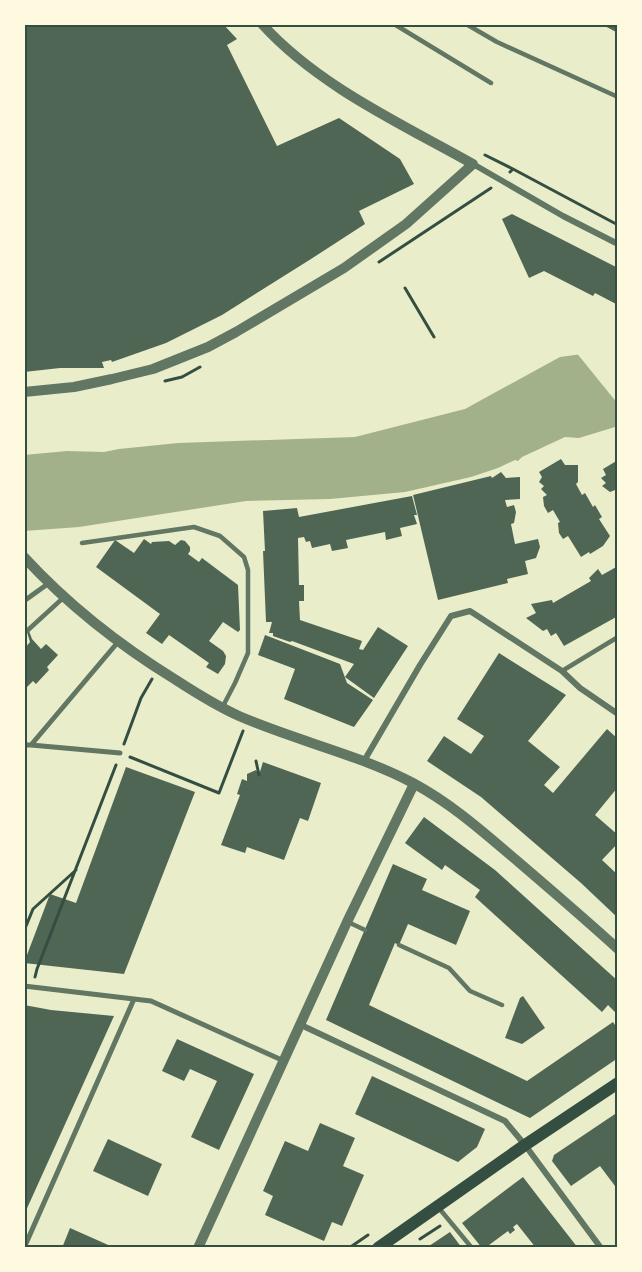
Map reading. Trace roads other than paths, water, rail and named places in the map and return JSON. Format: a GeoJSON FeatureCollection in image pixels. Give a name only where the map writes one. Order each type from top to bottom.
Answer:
{"type":"FeatureCollection","features":[{"type":"Feature","properties":{"kind":"main road"},"geometry":{"type":"LineString","coordinates":[[378,1248],[618,1083]]}},
{"type":"Feature","properties":{"kind":"street"},"geometry":{"type":"LineString","coordinates":[[262,24],[296,56],[344,92],[563,216],[618,244]]}},
{"type":"Feature","properties":{"kind":"street"},"geometry":{"type":"LineString","coordinates":[[24,392],[74,387],[153,369],[208,347],[344,268],[406,224],[473,164]]}},
{"type":"Feature","properties":{"kind":"street"},"geometry":{"type":"LineString","coordinates":[[24,557],[63,598],[118,642],[222,708],[364,760],[443,801],[464,815],[618,949]]}},
{"type":"Feature","properties":{"kind":"street"},"geometry":{"type":"LineString","coordinates":[[24,601],[49,584]]}},
{"type":"Feature","properties":{"kind":"street"},"geometry":{"type":"LineString","coordinates":[[364,760],[451,616],[470,611],[562,671],[580,688],[618,714]]}},
{"type":"Feature","properties":{"kind":"street"},"geometry":{"type":"LineString","coordinates":[[27,745],[118,642]]}},
{"type":"Feature","properties":{"kind":"street"},"geometry":{"type":"LineString","coordinates":[[27,745],[120,753]]}},
{"type":"Feature","properties":{"kind":"street"},"geometry":{"type":"LineString","coordinates":[[198,1248],[347,922],[414,784]]}},
{"type":"Feature","properties":{"kind":"street"},"geometry":{"type":"LineString","coordinates":[[24,986],[151,1001],[284,1061]]}},
{"type":"Feature","properties":{"kind":"street"},"geometry":{"type":"LineString","coordinates":[[24,1248],[134,999]]}},
{"type":"Feature","properties":{"kind":"street"},"geometry":{"type":"LineString","coordinates":[[301,1025],[505,1121],[601,1248]]}},
{"type":"Feature","properties":{"kind":"lane"},"geometry":{"type":"LineString","coordinates":[[394,24],[491,83]]}},
{"type":"Feature","properties":{"kind":"lane"},"geometry":{"type":"LineString","coordinates":[[466,24],[497,42],[618,97]]}},
{"type":"Feature","properties":{"kind":"lane"},"geometry":{"type":"LineString","coordinates":[[82,543],[194,527],[220,536],[244,557],[248,570],[248,653],[222,708]]}},
{"type":"Feature","properties":{"kind":"lane"},"geometry":{"type":"LineString","coordinates":[[26,632],[63,598]]}},
{"type":"Feature","properties":{"kind":"lane"},"geometry":{"type":"LineString","coordinates":[[562,671],[618,637]]}},
{"type":"Feature","properties":{"kind":"lane"},"geometry":{"type":"LineString","coordinates":[[347,922],[365,930]]}},
{"type":"Feature","properties":{"kind":"lane"},"geometry":{"type":"LineString","coordinates":[[399,945],[449,968],[470,991],[502,1005]]}},
{"type":"Feature","properties":{"kind":"lane"},"geometry":{"type":"LineString","coordinates":[[438,1207],[472,1248]]}}]}
